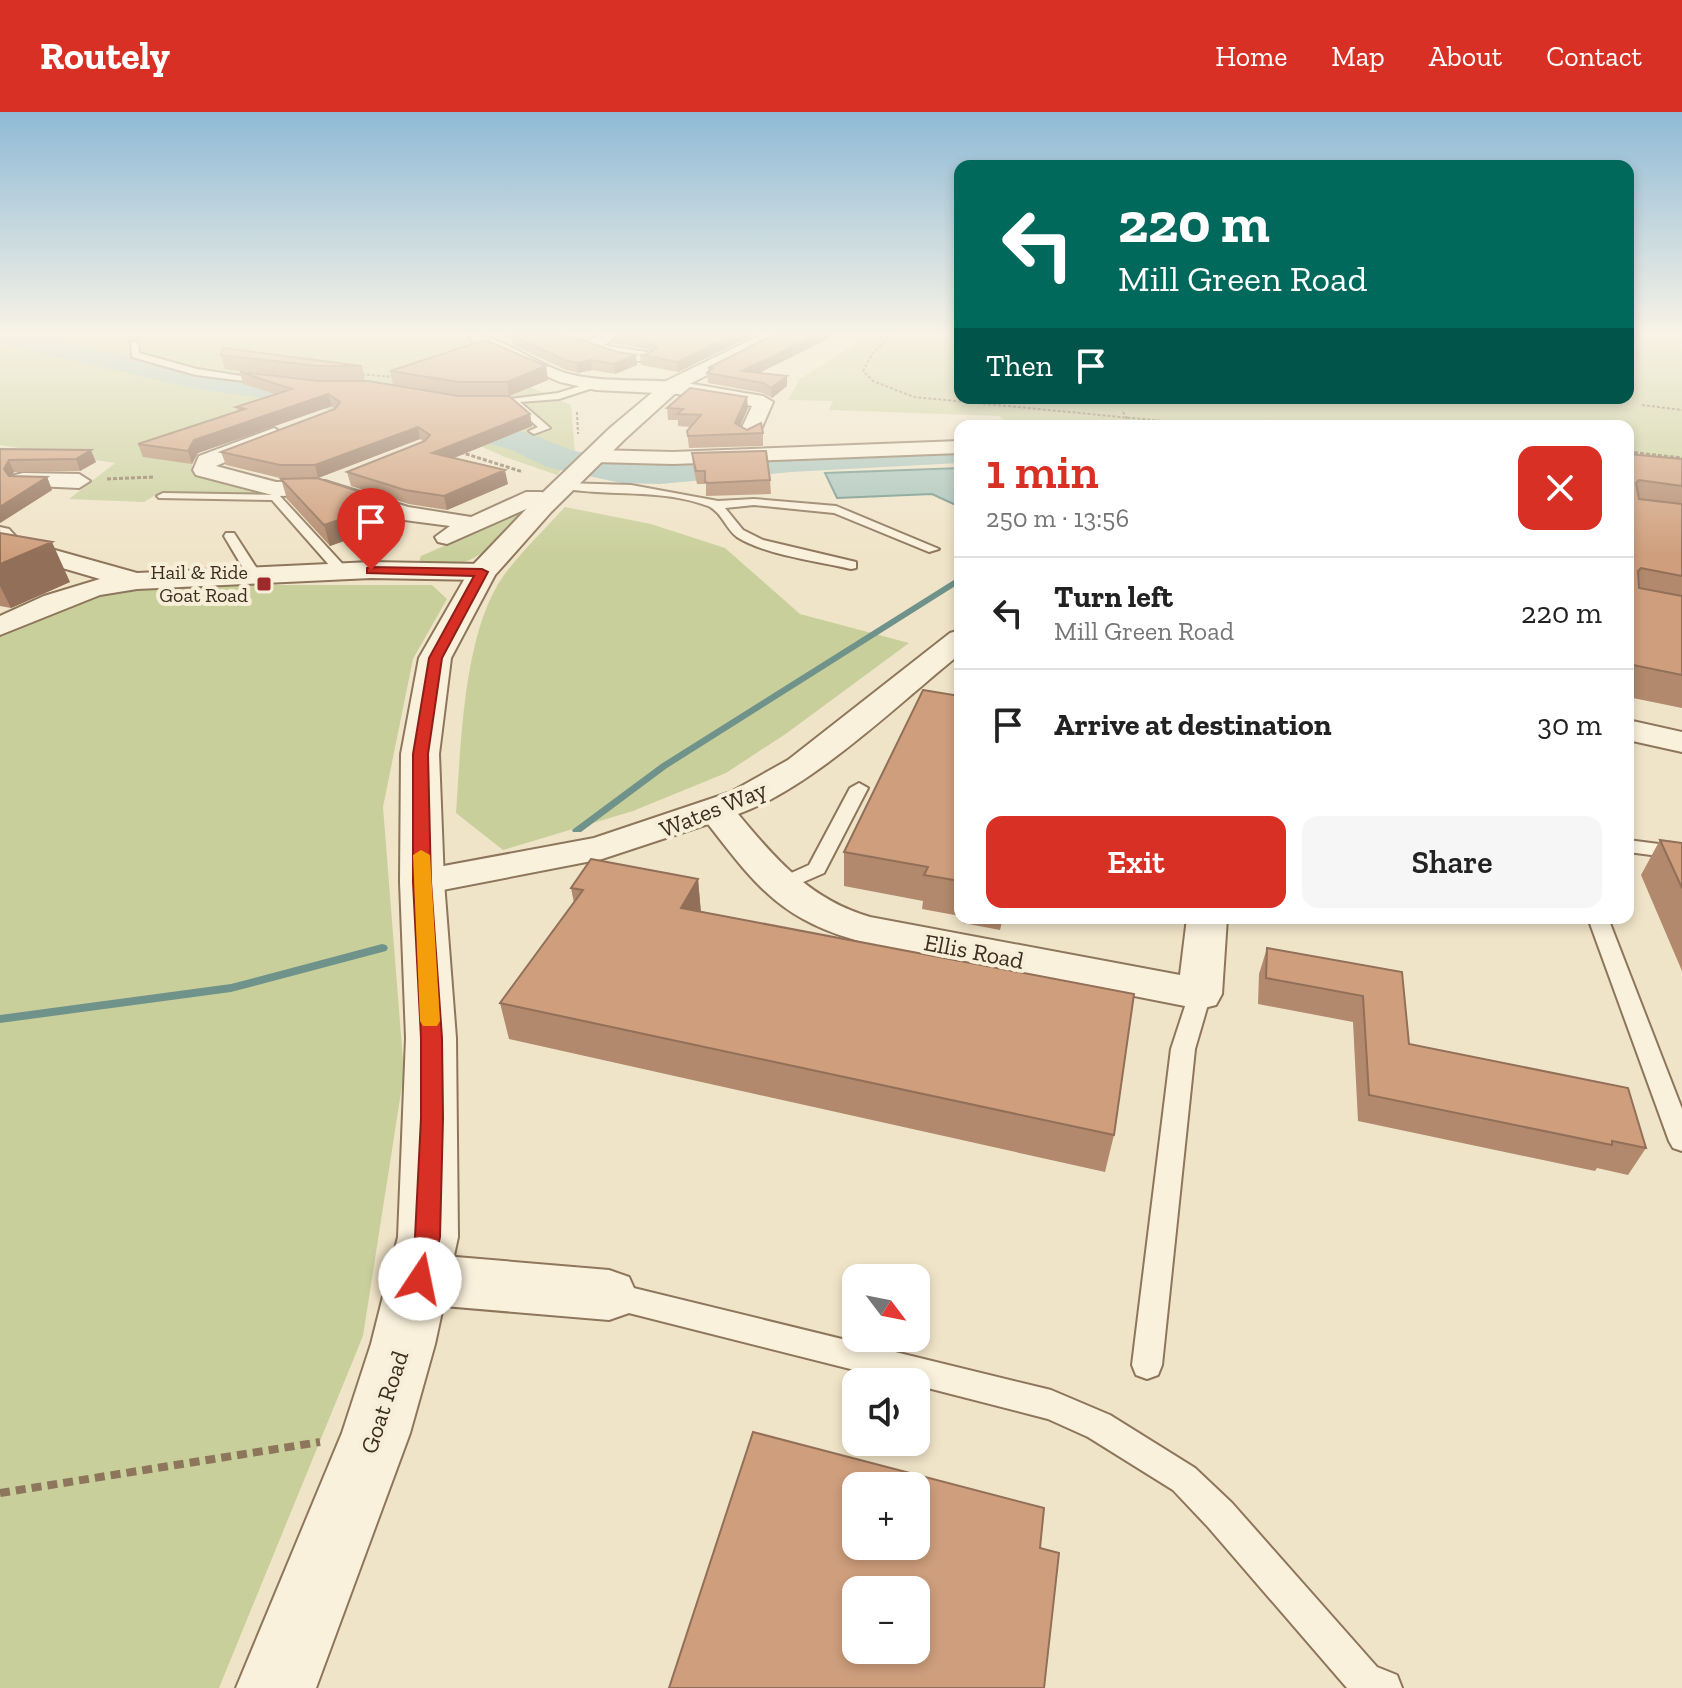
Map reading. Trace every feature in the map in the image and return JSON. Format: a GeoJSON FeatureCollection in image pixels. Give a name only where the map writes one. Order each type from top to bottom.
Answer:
{"type":"FeatureCollection","features":[{"type":"Feature","properties":{"kind":"street","name":"Goat Road"},"geometry":{"type":"LineString","coordinates":[[276,1688],[376,1433],[420,1279],[428,1237],[431,1038],[422,882],[420,754],[435,658],[477,549],[567,482],[647,408]]}},
{"type":"Feature","properties":{"kind":"street"},"geometry":{"type":"LineString","coordinates":[[712,414],[752,426],[760,408]]}},
{"type":"Feature","properties":{"kind":"street"},"geometry":{"type":"LineString","coordinates":[[288,430],[207,461],[205,471],[276,489],[325,488],[405,514],[445,518],[528,490]]}},
{"type":"Feature","properties":{"kind":"street"},"geometry":{"type":"LineString","coordinates":[[594,456],[673,458],[954,447]]}},
{"type":"Feature","properties":{"kind":"street"},"geometry":{"type":"LineString","coordinates":[[325,488],[329,483],[355,473]]}},
{"type":"Feature","properties":{"kind":"street"},"geometry":{"type":"LineString","coordinates":[[0,479],[79,481]]}},
{"type":"Feature","properties":{"kind":"street"},"geometry":{"type":"LineString","coordinates":[[0,497],[23,480]]}},
{"type":"Feature","properties":{"kind":"street"},"geometry":{"type":"LineString","coordinates":[[3,542],[129,575],[254,575],[371,570],[477,549],[528,490]]}},
{"type":"Feature","properties":{"kind":"street"},"geometry":{"type":"LineString","coordinates":[[445,518],[477,549]]}},
{"type":"Feature","properties":{"kind":"street"},"geometry":{"type":"LineString","coordinates":[[371,570],[477,549]]}},
{"type":"Feature","properties":{"kind":"street"},"geometry":{"type":"LineString","coordinates":[[0,626],[54,602],[129,575]]}},
{"type":"Feature","properties":{"kind":"street","name":"Wates Way"},"geometry":{"type":"LineString","coordinates":[[422,882],[602,848],[717,811],[780,781],[954,644]]}},
{"type":"Feature","properties":{"kind":"street"},"geometry":{"type":"LineString","coordinates":[[1634,731],[1682,742]]}},
{"type":"Feature","properties":{"kind":"street","name":"Ellis Road"},"geometry":{"type":"LineString","coordinates":[[717,811],[778,886],[806,908],[841,923],[1200,994]]}},
{"type":"Feature","properties":{"kind":"street"},"geometry":{"type":"LineString","coordinates":[[1200,994],[1206,924]]}},
{"type":"Feature","properties":{"kind":"street"},"geometry":{"type":"LineString","coordinates":[[420,1279],[609,1295]]}},
{"type":"Feature","properties":{"kind":"lane"},"geometry":{"type":"LineString","coordinates":[[521,408],[545,428],[534,431]]}},
{"type":"Feature","properties":{"kind":"lane"},"geometry":{"type":"LineString","coordinates":[[567,482],[631,488],[717,505],[754,502],[836,510],[933,549]]}},
{"type":"Feature","properties":{"kind":"lane"},"geometry":{"type":"LineString","coordinates":[[163,496],[275,497],[342,571]]}},
{"type":"Feature","properties":{"kind":"lane"},"geometry":{"type":"LineString","coordinates":[[717,505],[739,533],[759,543],[851,565]]}},
{"type":"Feature","properties":{"kind":"lane"},"geometry":{"type":"LineString","coordinates":[[230,536],[254,575]]}},
{"type":"Feature","properties":{"kind":"lane"},"geometry":{"type":"LineString","coordinates":[[778,886],[817,869],[859,788]]}},
{"type":"Feature","properties":{"kind":"lane"},"geometry":{"type":"LineString","coordinates":[[1634,847],[1682,853]]}},
{"type":"Feature","properties":{"kind":"lane"},"geometry":{"type":"LineString","coordinates":[[1600,924],[1682,1141]]}},
{"type":"Feature","properties":{"kind":"lane"},"geometry":{"type":"LineString","coordinates":[[1147,1365],[1183,1049],[1200,994]]}},
{"type":"Feature","properties":{"kind":"lane"},"geometry":{"type":"LineString","coordinates":[[609,1295],[1051,1405],[1099,1426],[1184,1479],[1220,1515],[1364,1680],[1384,1688]]}},
{"type":"Feature","properties":{"kind":"path"},"geometry":{"type":"LineString","coordinates":[[1009,408],[1155,420]]}},
{"type":"Feature","properties":{"kind":"path"},"geometry":{"type":"LineString","coordinates":[[1123,412],[1129,420]]}},
{"type":"Feature","properties":{"kind":"path"},"geometry":{"type":"LineString","coordinates":[[455,451],[546,479],[528,490]]}},
{"type":"Feature","properties":{"kind":"path"},"geometry":{"type":"LineString","coordinates":[[1634,453],[1682,458]]}},
{"type":"Feature","properties":{"kind":"path"},"geometry":{"type":"LineString","coordinates":[[79,481],[205,471]]}},
{"type":"Feature","properties":{"kind":"path"},"geometry":{"type":"LineString","coordinates":[[0,1493],[376,1433]]}},
{"type":"Feature","properties":{"kind":"green space"},"geometry":{"type":"Polygon","coordinates":[[[0,408],[271,408],[171,443],[192,464],[192,470],[284,493],[159,493],[144,502],[69,499],[115,463],[0,445],[0,408]]]}},
{"type":"Feature","properties":{"kind":"green space"},"geometry":{"type":"Polygon","coordinates":[[[315,408],[571,408],[575,452],[557,475],[455,435],[315,408]]]}},
{"type":"Feature","properties":{"kind":"green space"},"geometry":{"type":"Polygon","coordinates":[[[830,408],[1682,408],[1682,480],[1634,477],[1634,420],[1005,420],[999,416],[829,410],[830,408]]]}},
{"type":"Feature","properties":{"kind":"green space"},"geometry":{"type":"Polygon","coordinates":[[[565,507],[651,524],[725,548],[800,614],[909,643],[787,733],[726,773],[633,811],[503,850],[456,813],[466,690],[472,657],[490,599],[504,575],[565,507]]]}},
{"type":"Feature","properties":{"kind":"green space"},"geometry":{"type":"Polygon","coordinates":[[[520,515],[488,548],[469,560],[443,566],[425,566],[419,562],[421,556],[520,515]]]}},
{"type":"Feature","properties":{"kind":"green space"},"geometry":{"type":"Polygon","coordinates":[[[164,585],[432,585],[447,599],[413,659],[383,807],[404,1073],[363,1336],[219,1688],[0,1688],[0,632],[67,602],[111,591],[164,585]]]}},
{"type":"Feature","properties":{"kind":"water"},"geometry":{"type":"Polygon","coordinates":[[[954,468],[954,504],[932,494],[837,498],[825,473],[954,468]]]}},
{"type":"Feature","properties":{"kind":"building"},"geometry":{"type":"Polygon","coordinates":[[[238,408],[289,408],[194,440],[188,451],[138,444],[245,409],[238,408]]]}},
{"type":"Feature","properties":{"kind":"building"},"geometry":{"type":"Polygon","coordinates":[[[522,408],[530,414],[432,453],[505,470],[444,496],[405,490],[347,472],[425,441],[430,435],[418,427],[315,465],[280,465],[221,452],[335,409],[522,408]]]}},
{"type":"Feature","properties":{"kind":"building"},"geometry":{"type":"Polygon","coordinates":[[[667,408],[742,408],[735,423],[747,430],[761,423],[763,433],[688,436],[687,431],[701,415],[677,414],[683,409],[667,408]]]}},
{"type":"Feature","properties":{"kind":"building"},"geometry":{"type":"Polygon","coordinates":[[[0,449],[91,450],[76,459],[9,460],[4,469],[9,476],[47,477],[0,507],[0,449]]]}},
{"type":"Feature","properties":{"kind":"building"},"geometry":{"type":"Polygon","coordinates":[[[766,451],[770,480],[709,483],[705,482],[705,471],[696,471],[692,453],[766,451]]]}},
{"type":"Feature","properties":{"kind":"building"},"geometry":{"type":"Polygon","coordinates":[[[1634,455],[1682,459],[1682,486],[1639,480],[1636,483],[1639,499],[1682,504],[1682,576],[1641,568],[1638,571],[1639,588],[1682,596],[1682,675],[1634,665],[1634,455]]]}},
{"type":"Feature","properties":{"kind":"building"},"geometry":{"type":"Polygon","coordinates":[[[317,478],[392,502],[324,525],[281,479],[317,478]]]}},
{"type":"Feature","properties":{"kind":"building"},"geometry":{"type":"Polygon","coordinates":[[[0,533],[52,542],[0,564],[0,533]]]}},
{"type":"Feature","properties":{"kind":"building"},"geometry":{"type":"Polygon","coordinates":[[[923,690],[954,695],[954,880],[924,875],[928,867],[844,852],[923,690]]]}},
{"type":"Feature","properties":{"kind":"building"},"geometry":{"type":"Polygon","coordinates":[[[1660,840],[1682,843],[1682,888],[1660,840]]]}},
{"type":"Feature","properties":{"kind":"building"},"geometry":{"type":"Polygon","coordinates":[[[591,859],[698,879],[681,908],[1134,994],[1114,1135],[500,1003],[583,890],[571,888],[591,859]]]}},
{"type":"Feature","properties":{"kind":"building"},"geometry":{"type":"Polygon","coordinates":[[[1267,948],[1402,972],[1409,1044],[1628,1088],[1646,1148],[1612,1141],[1612,1145],[1369,1095],[1363,996],[1266,978],[1267,948]]]}},
{"type":"Feature","properties":{"kind":"building"},"geometry":{"type":"Polygon","coordinates":[[[753,1432],[906,1472],[842,1472],[842,1560],[930,1560],[930,1478],[1044,1508],[1040,1548],[1059,1553],[1044,1688],[669,1688],[753,1432]]]}},
{"type":"Feature","properties":{"kind":"waterway"},"geometry":{"type":"LineString","coordinates":[[379,408],[463,426],[521,442],[560,459],[621,472],[660,473],[791,461],[954,452]]}},
{"type":"Feature","properties":{"kind":"waterway"},"geometry":{"type":"LineString","coordinates":[[577,830],[664,766],[954,584]]}},
{"type":"Feature","properties":{"kind":"waterway"},"geometry":{"type":"LineString","coordinates":[[0,1019],[231,988],[382,948]]}},
{"type":"Feature","properties":{"kind":"slow traffic"},"geometry":{"type":"LineString","coordinates":[[421,855],[430,1021]]}},
{"type":"Feature","properties":{"kind":"place","name":"Hail & Ride Goat Road"},"geometry":{"type":"Point","coordinates":[264,584]}},
{"type":"Feature","properties":{"kind":"route"},"geometry":{"type":"LineString","coordinates":[[371,570],[482,572],[435,658],[420,754],[432,1118],[428,1237],[420,1279]]}}]}
